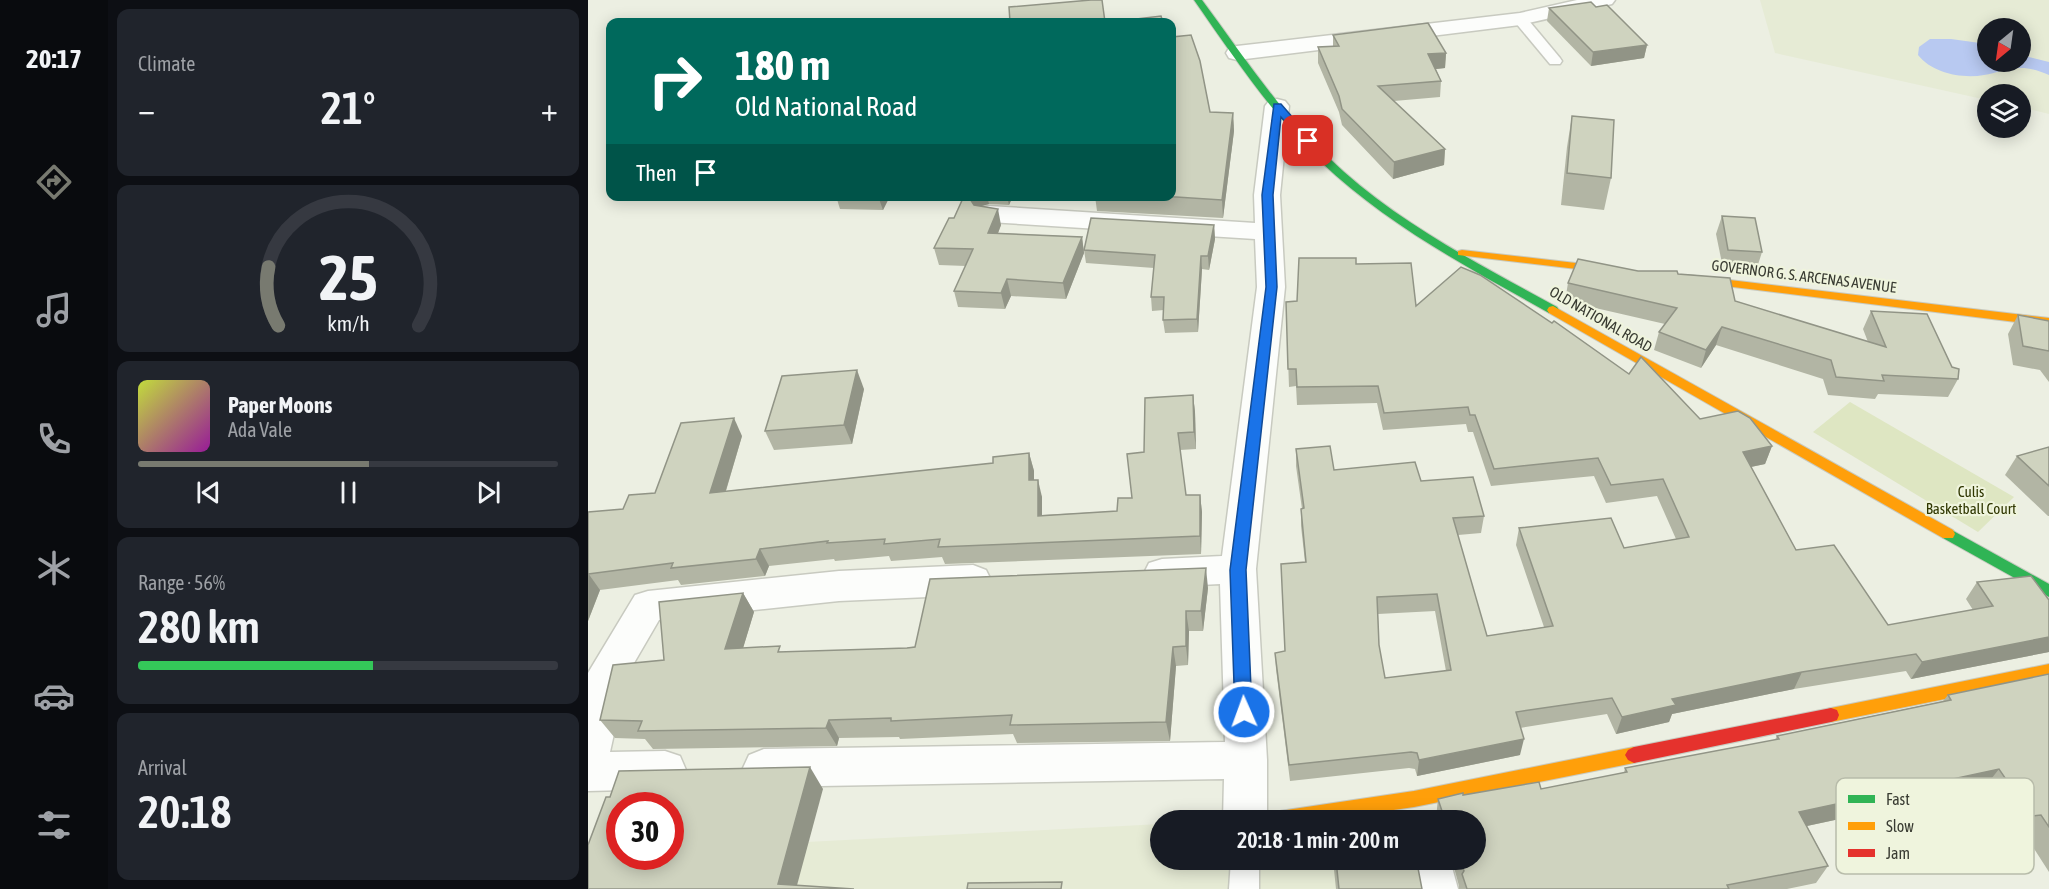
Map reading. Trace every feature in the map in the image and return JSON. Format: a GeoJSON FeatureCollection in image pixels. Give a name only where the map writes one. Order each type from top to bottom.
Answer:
{"type":"FeatureCollection","features":[{"type":"Feature","properties":{"kind":"main road","name":"OLD NATIONAL ROAD"},"geometry":{"type":"LineString","coordinates":[[1198,0],[1277,106],[1323,158],[1363,194],[1448,251],[2049,591]]}},
{"type":"Feature","properties":{"kind":"main road"},"geometry":{"type":"LineString","coordinates":[[1448,251],[1636,273]]}},
{"type":"Feature","properties":{"kind":"main road","name":"GOVERNOR G. S. ARCENAS AVENUE"},"geometry":{"type":"LineString","coordinates":[[1672,278],[2049,322]]}},
{"type":"Feature","properties":{"kind":"main road"},"geometry":{"type":"LineString","coordinates":[[1417,810],[2049,671]]}},
{"type":"Feature","properties":{"kind":"street"},"geometry":{"type":"LineString","coordinates":[[1238,53],[1520,19],[1605,0]]}},
{"type":"Feature","properties":{"kind":"street"},"geometry":{"type":"LineString","coordinates":[[1245,810],[1238,570],[1272,287],[1267,195],[1277,106]]}},
{"type":"Feature","properties":{"kind":"street"},"geometry":{"type":"LineString","coordinates":[[989,214],[1268,232]]}},
{"type":"Feature","properties":{"kind":"street"},"geometry":{"type":"LineString","coordinates":[[1132,574],[1238,570]]}},
{"type":"Feature","properties":{"kind":"street"},"geometry":{"type":"LineString","coordinates":[[588,759],[598,672],[648,606],[839,586],[1003,579]]}},
{"type":"Feature","properties":{"kind":"street"},"geometry":{"type":"LineString","coordinates":[[588,772],[1245,760]]}},
{"type":"Feature","properties":{"kind":"street"},"geometry":{"type":"LineString","coordinates":[[1431,870],[1436,889]]}},
{"type":"Feature","properties":{"kind":"lane"},"geometry":{"type":"LineString","coordinates":[[1520,19],[1555,61]]}},
{"type":"Feature","properties":{"kind":"lane"},"geometry":{"type":"LineString","coordinates":[[1244,889],[1245,870]]}},
{"type":"Feature","properties":{"kind":"shaded area"},"geometry":{"type":"Polygon","coordinates":[[[1760,0],[2049,0],[2049,114],[2031,110],[2031,84],[1977,84],[1977,98],[1775,53],[1760,0]]]}},
{"type":"Feature","properties":{"kind":"shaded area"},"geometry":{"type":"Polygon","coordinates":[[[1150,825],[1150,870],[1417,870],[1420,889],[588,889],[606,870],[684,870],[684,848],[1150,825]]]}},
{"type":"Feature","properties":{"kind":"green space","name":"Culis Basketball Court"},"geometry":{"type":"Polygon","coordinates":[[[1850,402],[2014,497],[1978,532],[1813,432],[1850,402]]]}},
{"type":"Feature","properties":{"kind":"water"},"geometry":{"type":"Polygon","coordinates":[[[1930,39],[1977,43],[1977,72],[1997,72],[1975,76],[1948,73],[1924,61],[1918,55],[1919,47],[1930,39]]]}},
{"type":"Feature","properties":{"kind":"water"},"geometry":{"type":"Polygon","coordinates":[[[2031,58],[2049,62],[2049,75],[2031,69],[2031,58]]]}},
{"type":"Feature","properties":{"kind":"building"},"geometry":{"type":"Polygon","coordinates":[[[1102,0],[1104,18],[1010,18],[1009,7],[1102,0]]]}},
{"type":"Feature","properties":{"kind":"building"},"geometry":{"type":"Polygon","coordinates":[[[1591,2],[1596,7],[1607,5],[1647,45],[1593,52],[1549,8],[1591,2]]]}},
{"type":"Feature","properties":{"kind":"building"},"geometry":{"type":"Polygon","coordinates":[[[1428,23],[1446,53],[1428,54],[1441,81],[1378,86],[1445,149],[1394,162],[1342,109],[1339,96],[1318,47],[1339,46],[1333,35],[1428,23]]]}},
{"type":"Feature","properties":{"kind":"building"},"geometry":{"type":"Polygon","coordinates":[[[1191,35],[1200,61],[1210,112],[1233,113],[1222,200],[1176,197],[1176,37],[1191,35]]]}},
{"type":"Feature","properties":{"kind":"building"},"geometry":{"type":"Polygon","coordinates":[[[1572,116],[1614,120],[1611,178],[1567,173],[1572,116]]]}},
{"type":"Feature","properties":{"kind":"building"},"geometry":{"type":"Polygon","coordinates":[[[962,201],[971,201],[974,205],[998,209],[988,233],[1082,237],[1063,283],[1007,279],[1001,293],[954,291],[973,249],[934,248],[949,218],[954,218],[962,201]]]}},
{"type":"Feature","properties":{"kind":"building"},"geometry":{"type":"Polygon","coordinates":[[[1722,216],[1755,218],[1762,252],[1728,250],[1722,216]]]}},
{"type":"Feature","properties":{"kind":"building"},"geometry":{"type":"Polygon","coordinates":[[[1091,218],[1214,225],[1208,256],[1201,256],[1197,319],[1163,320],[1164,297],[1151,297],[1155,255],[1084,250],[1091,218]]]}},
{"type":"Feature","properties":{"kind":"building"},"geometry":{"type":"Polygon","coordinates":[[[1299,258],[1356,258],[1356,264],[1411,263],[1416,306],[1461,267],[1480,275],[1552,323],[1554,321],[1629,374],[1641,357],[1700,419],[1738,411],[1750,418],[1772,446],[1743,452],[1796,550],[1834,545],[1888,625],[1993,606],[1977,582],[2031,576],[2049,600],[2049,637],[1922,662],[1916,654],[1802,672],[1672,699],[1676,705],[1622,717],[1612,698],[1516,712],[1524,739],[1419,760],[1417,753],[1411,752],[1289,765],[1275,653],[1285,651],[1281,564],[1306,562],[1301,509],[1304,508],[1296,449],[1330,446],[1334,470],[1415,462],[1421,481],[1473,477],[1484,516],[1453,518],[1487,636],[1553,626],[1519,528],[1611,518],[1624,548],[1689,537],[1663,479],[1611,485],[1598,458],[1494,469],[1475,415],[1470,415],[1468,407],[1384,413],[1378,386],[1297,387],[1296,369],[1288,369],[1286,302],[1297,301],[1299,258]],[[1437,594],[1377,597],[1379,645],[1385,678],[1451,670],[1437,594]]]}},
{"type":"Feature","properties":{"kind":"building"},"geometry":{"type":"Polygon","coordinates":[[[1578,259],[1638,271],[1677,271],[1678,274],[1730,278],[1735,301],[1886,347],[1871,311],[1927,314],[1952,367],[1959,369],[1958,379],[1882,375],[1884,381],[1836,377],[1831,360],[1722,327],[1706,350],[1659,332],[1677,308],[1568,283],[1578,259]]]}},
{"type":"Feature","properties":{"kind":"building"},"geometry":{"type":"Polygon","coordinates":[[[2018,315],[2049,321],[2049,351],[2023,346],[2018,315]]]}},
{"type":"Feature","properties":{"kind":"building"},"geometry":{"type":"Polygon","coordinates":[[[857,370],[844,425],[765,431],[782,376],[857,370]]]}},
{"type":"Feature","properties":{"kind":"building"},"geometry":{"type":"Polygon","coordinates":[[[1193,395],[1194,432],[1178,433],[1186,495],[1200,495],[1200,536],[938,547],[940,539],[884,544],[885,539],[827,543],[828,541],[760,549],[756,559],[671,568],[673,563],[588,574],[588,512],[623,509],[629,495],[655,493],[681,423],[734,418],[710,493],[993,463],[993,457],[1029,453],[1029,480],[1038,480],[1038,516],[1117,511],[1118,498],[1132,498],[1127,454],[1144,452],[1145,398],[1193,395]]]}},
{"type":"Feature","properties":{"kind":"building"},"geometry":{"type":"Polygon","coordinates":[[[2049,447],[2049,486],[2017,456],[2049,447]]]}},
{"type":"Feature","properties":{"kind":"building"},"geometry":{"type":"Polygon","coordinates":[[[1206,568],[1201,611],[1186,611],[1186,646],[1173,647],[1166,722],[1010,725],[1012,715],[891,721],[891,718],[829,720],[826,728],[638,731],[642,721],[600,720],[613,665],[664,660],[659,602],[743,593],[725,649],[780,646],[778,652],[907,648],[915,647],[930,579],[1206,568]]]}},
{"type":"Feature","properties":{"kind":"building"},"geometry":{"type":"Polygon","coordinates":[[[2049,674],[2049,827],[2041,815],[2034,816],[2034,778],[2005,778],[1999,769],[1957,778],[1836,778],[1836,804],[1799,812],[1828,866],[1727,885],[1729,889],[1467,889],[1462,874],[1464,870],[1486,870],[1486,810],[1442,810],[1438,799],[1539,782],[1541,789],[1627,772],[1625,768],[1779,739],[1777,736],[1951,700],[1948,695],[2049,674]]]}},
{"type":"Feature","properties":{"kind":"building"},"geometry":{"type":"Polygon","coordinates":[[[810,767],[778,884],[854,889],[588,889],[588,845],[606,797],[606,870],[684,870],[684,792],[612,792],[619,771],[810,767]]]}},
{"type":"Feature","properties":{"kind":"building"},"geometry":{"type":"Polygon","coordinates":[[[1337,870],[1418,870],[1422,889],[1339,889],[1337,870]]]}},
{"type":"Feature","properties":{"kind":"building"},"geometry":{"type":"Polygon","coordinates":[[[1062,882],[1061,889],[967,889],[968,883],[1062,882]]]}},
{"type":"Feature","properties":{"kind":"traffic: fast"},"geometry":{"type":"LineString","coordinates":[[1198,0],[1290,123],[1325,160],[1351,183],[1405,224],[1553,310]]}},
{"type":"Feature","properties":{"kind":"traffic: fast"},"geometry":{"type":"LineString","coordinates":[[1948,534],[2049,591]]}},
{"type":"Feature","properties":{"kind":"traffic: slow"},"geometry":{"type":"LineString","coordinates":[[1462,253],[1619,271]]}},
{"type":"Feature","properties":{"kind":"traffic: slow"},"geometry":{"type":"LineString","coordinates":[[1688,279],[2049,322]]}},
{"type":"Feature","properties":{"kind":"traffic: slow"},"geometry":{"type":"LineString","coordinates":[[1553,310],[1948,534]]}},
{"type":"Feature","properties":{"kind":"traffic: slow"},"geometry":{"type":"LineString","coordinates":[[1831,715],[2049,671]]}},
{"type":"Feature","properties":{"kind":"traffic: slow"},"geometry":{"type":"LineString","coordinates":[[1340,810],[1414,799],[1634,755]]}},
{"type":"Feature","properties":{"kind":"traffic: jam"},"geometry":{"type":"LineString","coordinates":[[1634,755],[1831,715]]}},
{"type":"Feature","properties":{"kind":"route"},"geometry":{"type":"LineString","coordinates":[[1244,712],[1238,570],[1272,287],[1267,195],[1277,106],[1308,141]]}}]}
